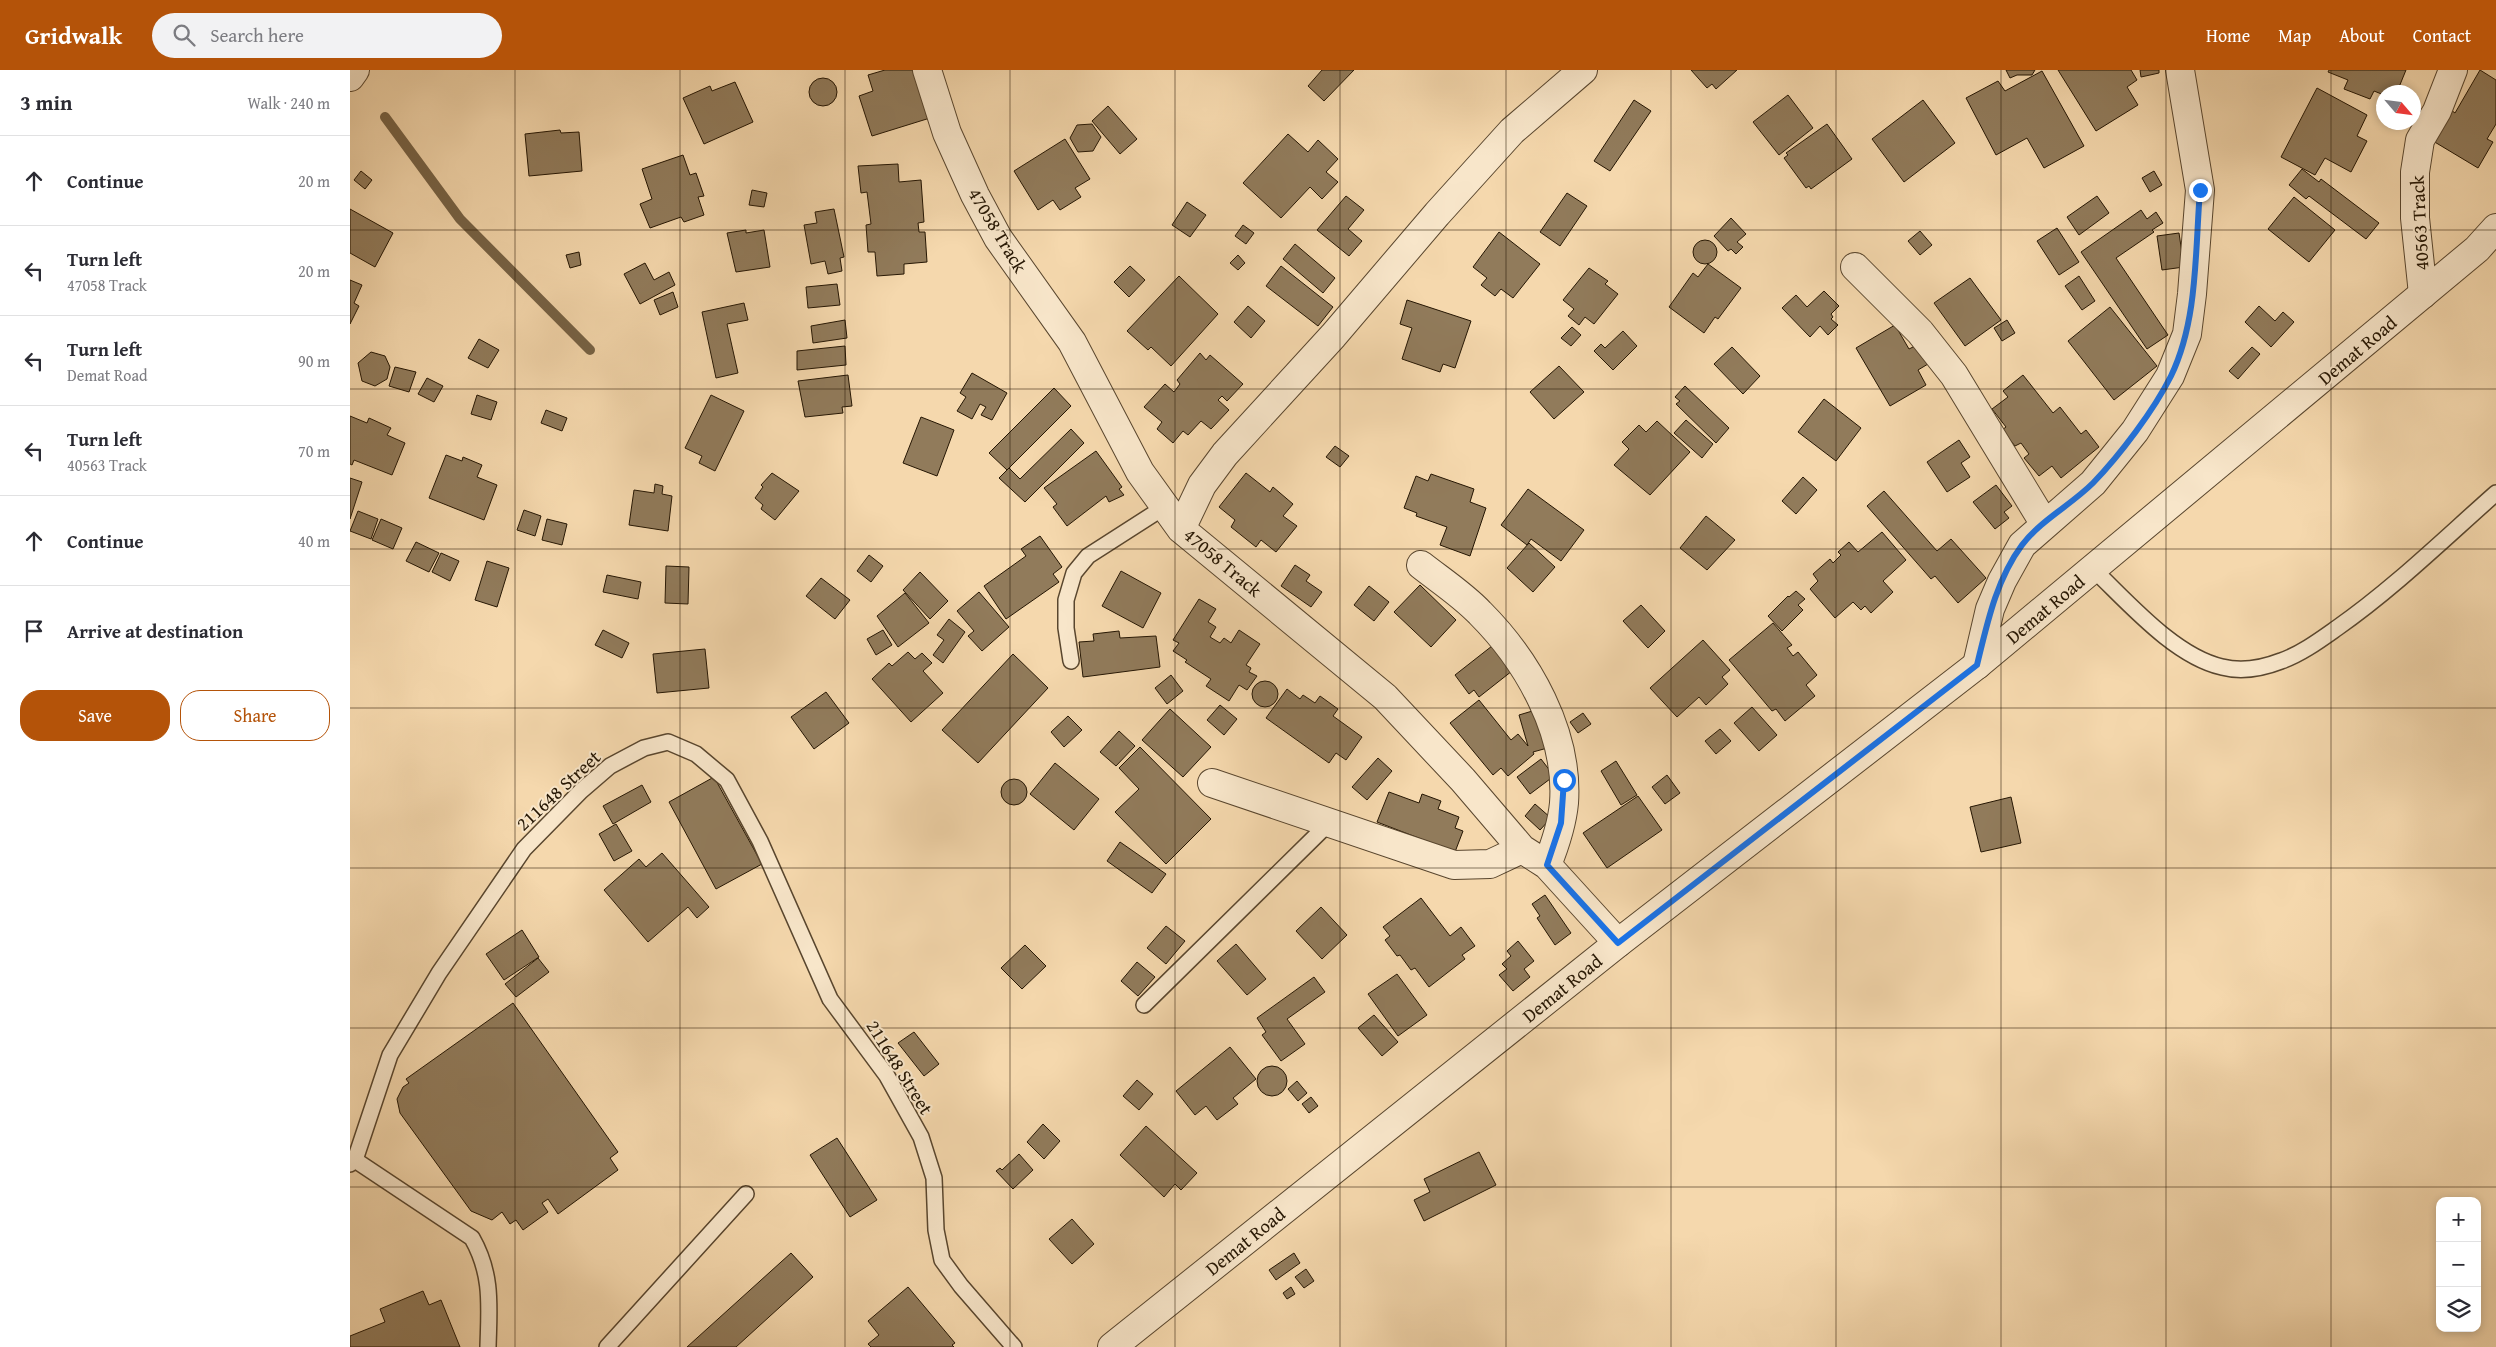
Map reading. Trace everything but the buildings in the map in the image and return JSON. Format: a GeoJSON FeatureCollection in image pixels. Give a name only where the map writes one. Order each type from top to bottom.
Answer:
{"type":"FeatureCollection","features":[{"type":"Feature","properties":{"kind":"street"},"geometry":{"type":"LineString","coordinates":[[350,77],[355,70]]}},
{"type":"Feature","properties":{"kind":"street","name":"47058 Track"},"geometry":{"type":"LineString","coordinates":[[927,70],[947,132],[975,195],[998,238],[1072,342],[1140,472],[1181,529],[1385,697],[1463,780],[1522,849],[1547,865],[1618,943]]}},
{"type":"Feature","properties":{"kind":"street"},"geometry":{"type":"LineString","coordinates":[[1181,529],[1202,485],[1225,454],[1333,336],[1512,131],[1583,70]]}},
{"type":"Feature","properties":{"kind":"street"},"geometry":{"type":"LineString","coordinates":[[1977,665],[1990,609],[2002,581],[2022,545],[2044,523],[2092,483],[2136,431],[2170,376],[2187,334],[2200,190],[2180,70]]}},
{"type":"Feature","properties":{"kind":"street","name":"40563 Track"},"geometry":{"type":"LineString","coordinates":[[2424,294],[2415,218],[2415,172],[2420,140],[2437,111],[2453,70]]}},
{"type":"Feature","properties":{"kind":"street","name":"Demat Road"},"geometry":{"type":"LineString","coordinates":[[1112,1347],[1618,943],[1977,665],[2478,249],[2496,228]]}},
{"type":"Feature","properties":{"kind":"street"},"geometry":{"type":"LineString","coordinates":[[1855,267],[1914,326],[1954,375],[2044,523]]}},
{"type":"Feature","properties":{"kind":"street"},"geometry":{"type":"LineString","coordinates":[[1421,565],[1480,612],[1514,655],[1553,721],[1564,780],[1564,802],[1559,833],[1547,865]]}},
{"type":"Feature","properties":{"kind":"street"},"geometry":{"type":"LineString","coordinates":[[1212,783],[1454,865],[1490,864],[1522,849]]}},
{"type":"Feature","properties":{"kind":"lane"},"geometry":{"type":"LineString","coordinates":[[2093,569],[2172,641],[2198,658],[2222,668],[2252,669],[2283,661],[2320,640],[2356,614],[2429,553],[2496,492]]}},
{"type":"Feature","properties":{"kind":"lane"},"geometry":{"type":"LineString","coordinates":[[1071,661],[1066,628],[1066,600],[1074,573],[1088,556],[1166,506]]}},
{"type":"Feature","properties":{"kind":"lane","name":"211648 Street"},"geometry":{"type":"LineString","coordinates":[[353,1162],[390,1055],[439,973],[524,849],[581,791],[610,766],[644,748],[668,742],[696,754],[727,780],[760,841],[830,999],[887,1076],[921,1137],[934,1178],[936,1230],[942,1260],[961,1286],[1014,1347]]}},
{"type":"Feature","properties":{"kind":"lane"},"geometry":{"type":"LineString","coordinates":[[1144,1005],[1329,823]]}},
{"type":"Feature","properties":{"kind":"lane"},"geometry":{"type":"LineString","coordinates":[[353,1162],[472,1238],[483,1257],[490,1289],[488,1347]]}},
{"type":"Feature","properties":{"kind":"lane"},"geometry":{"type":"LineString","coordinates":[[607,1347],[746,1194]]}},
{"type":"Feature","properties":{"kind":"waterway"},"geometry":{"type":"LineString","coordinates":[[385,117],[460,219],[590,350]]}},
{"type":"Feature","properties":{"kind":"route"},"geometry":{"type":"LineString","coordinates":[[1564,780],[1564,802],[1561,823],[1547,865],[1618,943],[1977,665],[1990,609],[2002,581],[2022,545],[2044,523],[2092,483],[2136,431],[2170,376],[2187,334],[2200,190]]}}]}
